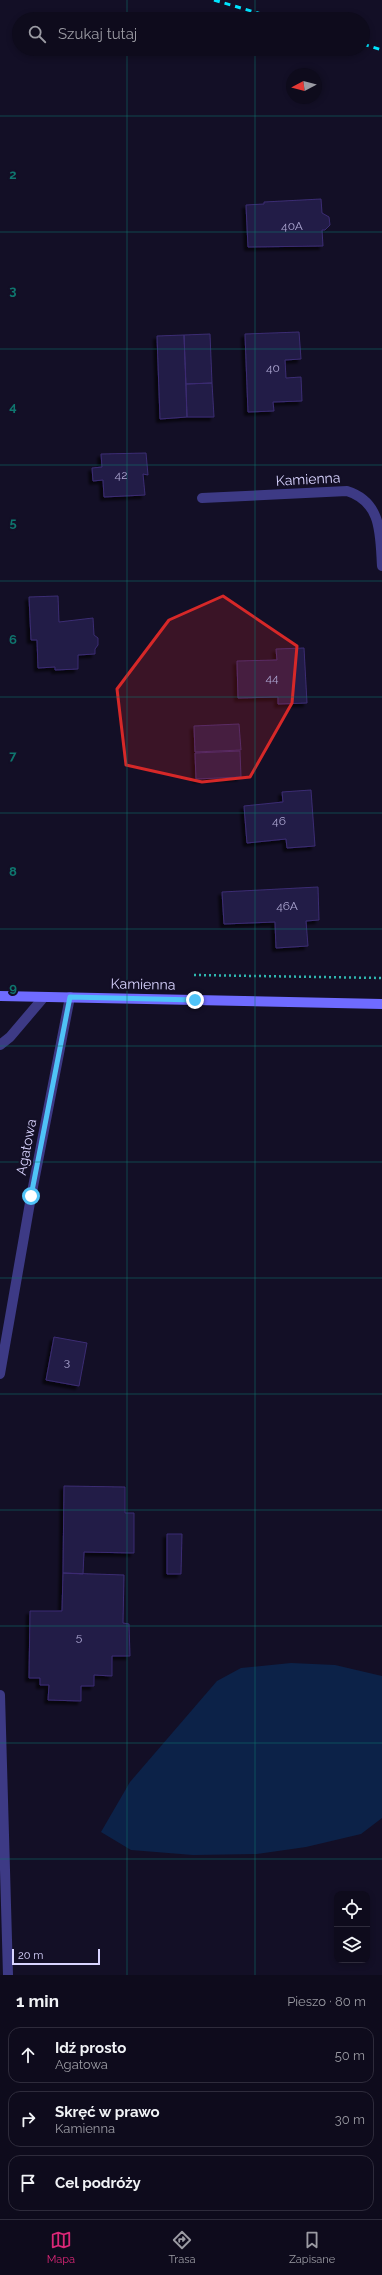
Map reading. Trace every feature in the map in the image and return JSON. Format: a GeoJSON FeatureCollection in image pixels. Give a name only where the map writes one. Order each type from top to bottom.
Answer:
{"type":"FeatureCollection","features":[{"type":"Feature","properties":{"kind":"street","name":"Kamienna"},"geometry":{"type":"LineString","coordinates":[[202,498],[347,492],[357,494],[370,503],[378,518],[382,566]]}},
{"type":"Feature","properties":{"kind":"street","name":"Kamienna"},"geometry":{"type":"LineString","coordinates":[[0,996],[382,1004]]}},
{"type":"Feature","properties":{"kind":"street"},"geometry":{"type":"LineString","coordinates":[[0,1045],[10,1037],[44,997]]}},
{"type":"Feature","properties":{"kind":"street","name":"Agatowa"},"geometry":{"type":"LineString","coordinates":[[0,1374],[29,1204],[70,997]]}},
{"type":"Feature","properties":{"kind":"street"},"geometry":{"type":"LineString","coordinates":[[0,1695],[8,1975]]}},
{"type":"Feature","properties":{"kind":"path"},"geometry":{"type":"LineString","coordinates":[[194,975],[382,978]]}},
{"type":"Feature","properties":{"kind":"highlighted area"},"geometry":{"type":"Polygon","coordinates":[[[223,596],[297,646],[292,703],[250,777],[202,782],[126,765],[117,689],[169,620],[223,596]]]}},
{"type":"Feature","properties":{"kind":"water"},"geometry":{"type":"Polygon","coordinates":[[[291,1663],[335,1665],[382,1676],[382,1818],[361,1834],[306,1847],[257,1854],[193,1855],[131,1850],[101,1832],[130,1782],[217,1681],[241,1668],[291,1663]]]}},
{"type":"Feature","properties":{"kind":"building"},"geometry":{"type":"Polygon","coordinates":[[[321,199],[322,213],[329,217],[330,225],[325,230],[322,230],[323,246],[248,247],[246,205],[264,204],[264,202],[321,199]]]}},
{"type":"Feature","properties":{"kind":"building"},"geometry":{"type":"Polygon","coordinates":[[[299,332],[301,359],[285,360],[286,378],[301,377],[302,401],[273,402],[274,411],[248,412],[245,334],[299,332]]]}},
{"type":"Feature","properties":{"kind":"building"},"geometry":{"type":"Polygon","coordinates":[[[210,334],[212,383],[186,384],[184,335],[210,334]]]}},
{"type":"Feature","properties":{"kind":"building"},"geometry":{"type":"Polygon","coordinates":[[[184,335],[187,417],[160,419],[157,336],[184,335]]]}},
{"type":"Feature","properties":{"kind":"building"},"geometry":{"type":"Polygon","coordinates":[[[212,383],[214,417],[187,417],[186,384],[212,383]]]}},
{"type":"Feature","properties":{"kind":"building"},"geometry":{"type":"Polygon","coordinates":[[[146,453],[148,475],[143,474],[145,495],[104,497],[103,480],[93,481],[92,468],[102,467],[101,454],[146,453]]]}},
{"type":"Feature","properties":{"kind":"building"},"geometry":{"type":"Polygon","coordinates":[[[58,596],[59,622],[93,618],[94,635],[98,638],[98,645],[95,649],[95,654],[78,655],[78,669],[55,670],[55,667],[38,668],[37,640],[31,640],[29,597],[58,596]]]}},
{"type":"Feature","properties":{"kind":"building"},"geometry":{"type":"Polygon","coordinates":[[[304,648],[307,703],[278,704],[278,697],[238,698],[237,661],[277,660],[276,649],[304,648]]]}},
{"type":"Feature","properties":{"kind":"building"},"geometry":{"type":"Polygon","coordinates":[[[239,724],[241,750],[195,752],[194,726],[239,724]]]}},
{"type":"Feature","properties":{"kind":"building"},"geometry":{"type":"Polygon","coordinates":[[[240,751],[241,777],[196,779],[195,753],[240,751]]]}},
{"type":"Feature","properties":{"kind":"building"},"geometry":{"type":"Polygon","coordinates":[[[311,790],[315,846],[287,848],[286,839],[247,843],[244,806],[283,802],[282,792],[311,790]]]}},
{"type":"Feature","properties":{"kind":"building"},"geometry":{"type":"Polygon","coordinates":[[[318,887],[319,920],[306,921],[308,946],[276,948],[275,922],[224,924],[222,892],[318,887]]]}},
{"type":"Feature","properties":{"kind":"building"},"geometry":{"type":"Polygon","coordinates":[[[54,1337],[87,1343],[79,1386],[46,1380],[54,1337]]]}},
{"type":"Feature","properties":{"kind":"building"},"geometry":{"type":"Polygon","coordinates":[[[64,1486],[125,1487],[125,1513],[134,1513],[134,1553],[84,1552],[83,1574],[63,1573],[64,1486]]]}},
{"type":"Feature","properties":{"kind":"building"},"geometry":{"type":"Polygon","coordinates":[[[167,1534],[182,1534],[181,1574],[167,1574],[167,1534]]]}},
{"type":"Feature","properties":{"kind":"building"},"geometry":{"type":"Polygon","coordinates":[[[63,1573],[124,1575],[123,1623],[129,1624],[130,1656],[112,1656],[112,1676],[94,1675],[94,1686],[81,1686],[81,1701],[48,1700],[49,1685],[40,1685],[40,1678],[29,1678],[30,1611],[62,1611],[63,1573]]]}},
{"type":"Feature","properties":{"kind":"railway"},"geometry":{"type":"LineString","coordinates":[[214,0],[254,12]]}},
{"type":"Feature","properties":{"kind":"railway"},"geometry":{"type":"LineString","coordinates":[[370,46],[382,50]]}},
{"type":"Feature","properties":{"kind":"route"},"geometry":{"type":"LineString","coordinates":[[31,1196],[70,997],[195,1000]]}}]}
